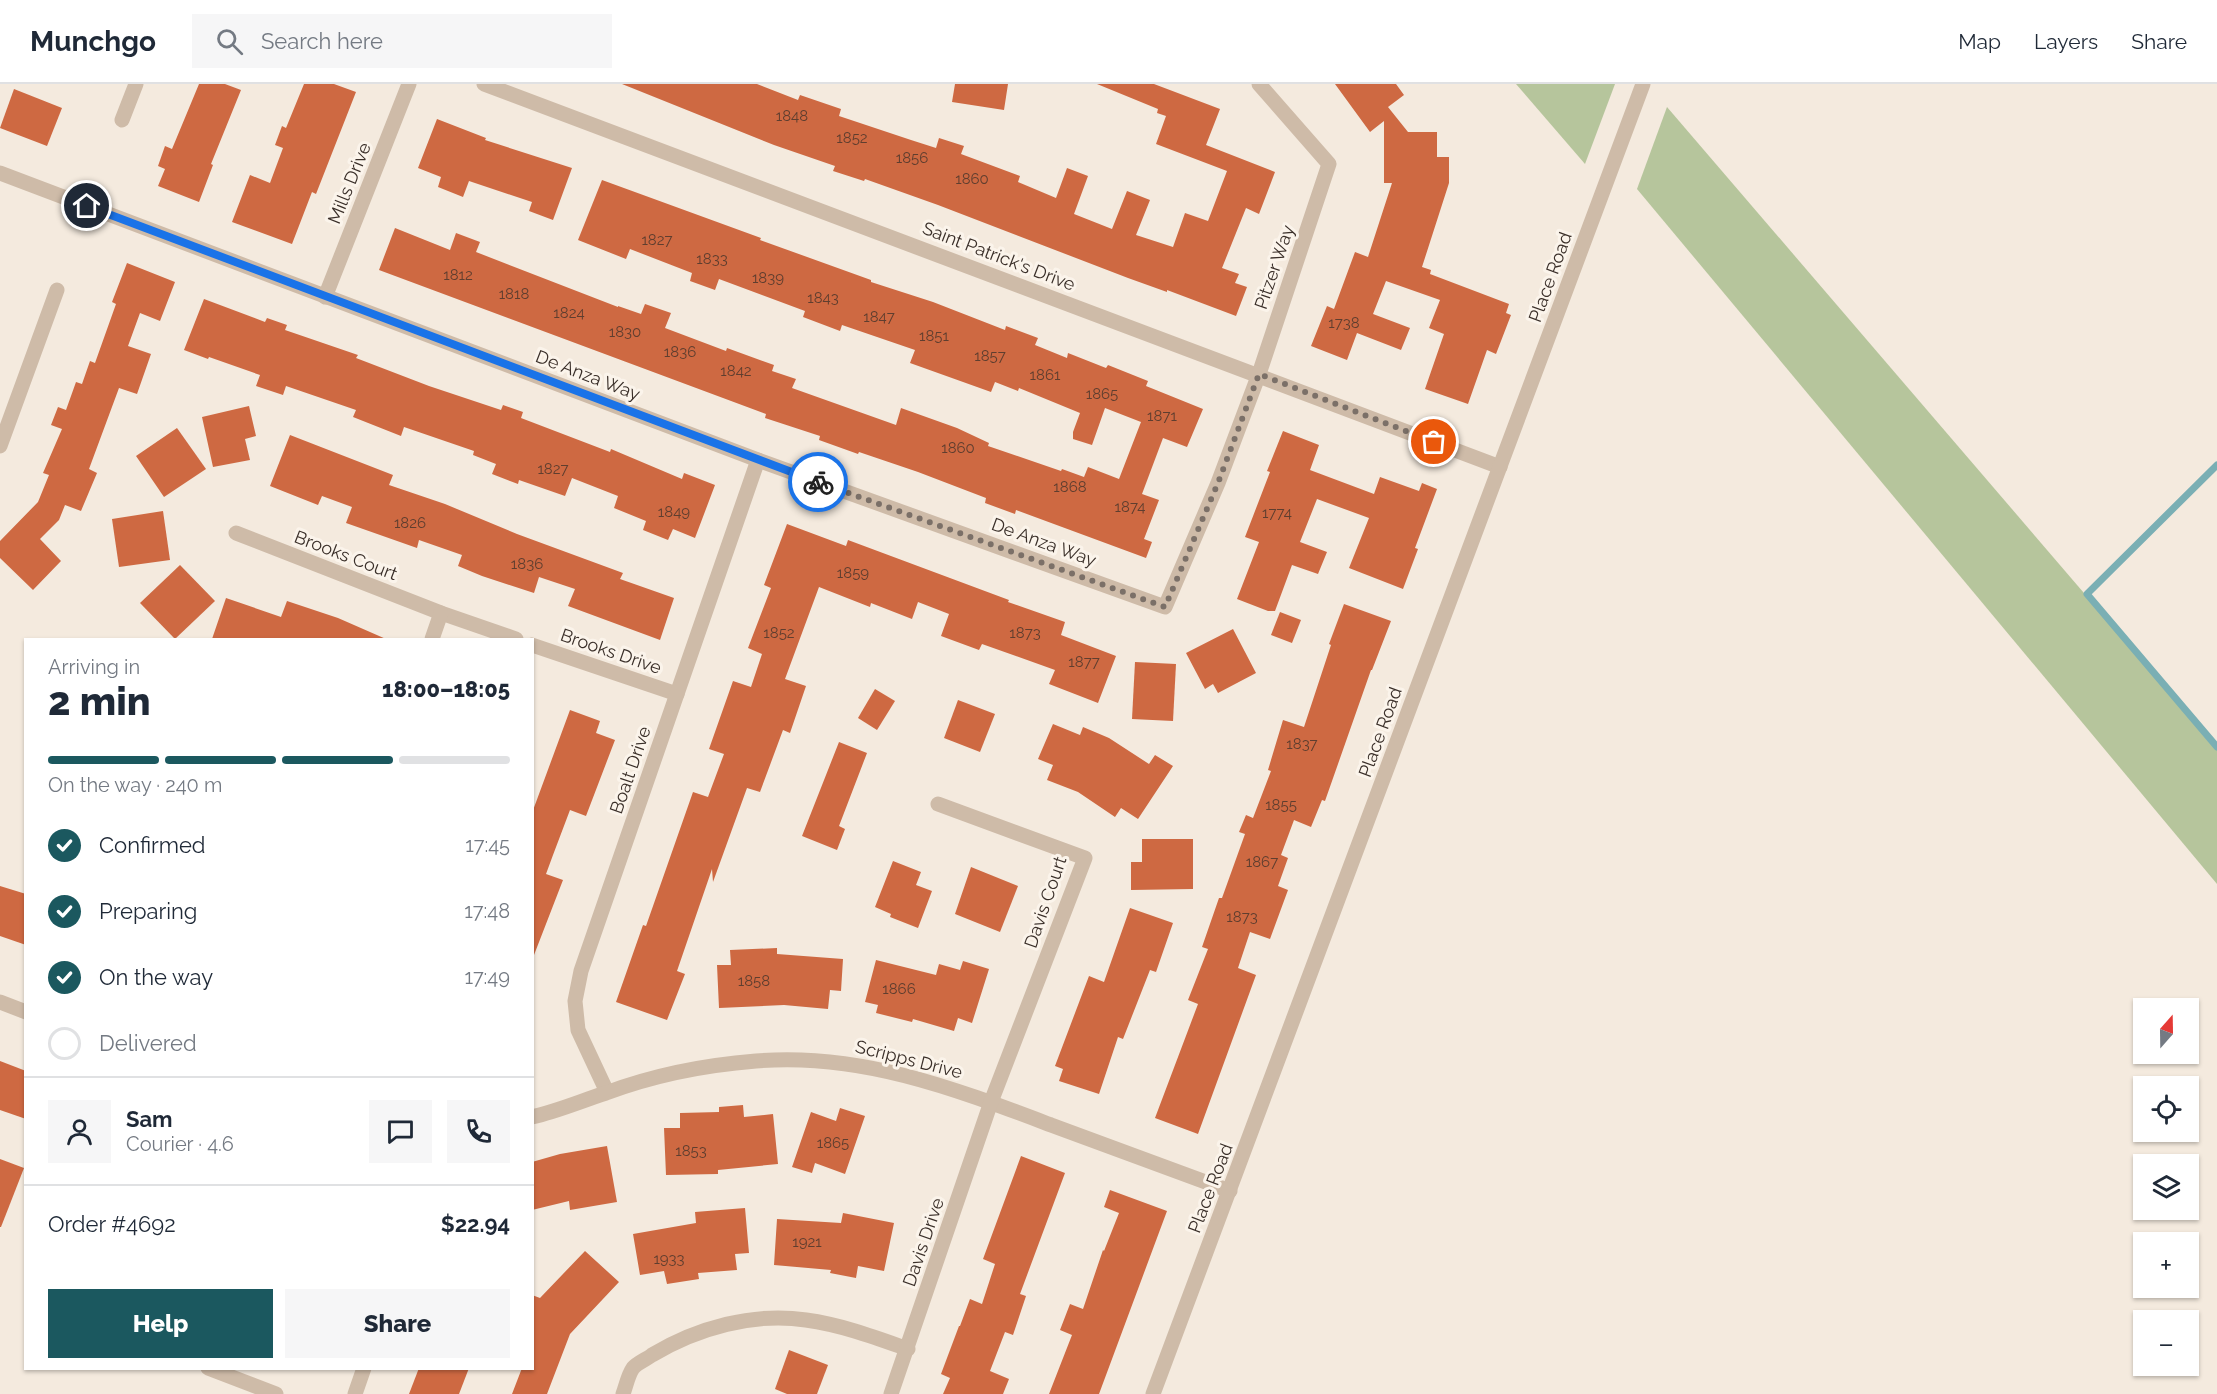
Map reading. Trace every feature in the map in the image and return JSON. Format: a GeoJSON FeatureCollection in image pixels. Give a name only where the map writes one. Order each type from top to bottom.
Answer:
{"type":"FeatureCollection","features":[{"type":"Feature","properties":{"kind":"street"},"geometry":{"type":"LineString","coordinates":[[122,120],[136,84]]}},
{"type":"Feature","properties":{"kind":"street","name":"Mills Drive"},"geometry":{"type":"LineString","coordinates":[[325,297],[409,84]]}},
{"type":"Feature","properties":{"kind":"street","name":"Saint Patrick's Drive"},"geometry":{"type":"LineString","coordinates":[[484,84],[1259,374],[1500,467]]}},
{"type":"Feature","properties":{"kind":"street","name":"Pitzer Way"},"geometry":{"type":"LineString","coordinates":[[1165,607],[1218,483],[1259,374],[1329,164],[1258,84]]}},
{"type":"Feature","properties":{"kind":"street","name":"Place Road"},"geometry":{"type":"LineString","coordinates":[[1153,1394],[1643,84]]}},
{"type":"Feature","properties":{"kind":"street","name":"De Anza Way"},"geometry":{"type":"LineString","coordinates":[[0,173],[758,460],[1165,607]]}},
{"type":"Feature","properties":{"kind":"street"},"geometry":{"type":"LineString","coordinates":[[0,446],[57,290]]}},
{"type":"Feature","properties":{"kind":"street","name":"Boalt Drive"},"geometry":{"type":"LineString","coordinates":[[607,1092],[578,1030],[575,1001],[581,972],[758,460]]}},
{"type":"Feature","properties":{"kind":"street","name":"Brooks Court"},"geometry":{"type":"LineString","coordinates":[[236,533],[441,613]]}},
{"type":"Feature","properties":{"kind":"street"},"geometry":{"type":"LineString","coordinates":[[432,638],[441,613],[513,638]]}},
{"type":"Feature","properties":{"kind":"street","name":"Brooks Drive"},"geometry":{"type":"LineString","coordinates":[[534,646],[677,694]]}},
{"type":"Feature","properties":{"kind":"street","name":"Davis Court"},"geometry":{"type":"LineString","coordinates":[[938,804],[1085,858],[991,1102]]}},
{"type":"Feature","properties":{"kind":"street"},"geometry":{"type":"LineString","coordinates":[[0,1002],[24,1011]]}},
{"type":"Feature","properties":{"kind":"street","name":"Scripps Drive"},"geometry":{"type":"LineString","coordinates":[[534,1116],[672,1073],[758,1060],[845,1063],[923,1079],[1230,1191]]}},
{"type":"Feature","properties":{"kind":"street","name":"Davis Drive"},"geometry":{"type":"LineString","coordinates":[[891,1394],[991,1102]]}},
{"type":"Feature","properties":{"kind":"street"},"geometry":{"type":"LineString","coordinates":[[623,1394],[633,1367],[668,1346],[703,1331],[736,1322],[770,1318],[805,1319],[847,1327],[908,1349]]}},
{"type":"Feature","properties":{"kind":"street"},"geometry":{"type":"LineString","coordinates":[[213,1370],[276,1394]]}},
{"type":"Feature","properties":{"kind":"street"},"geometry":{"type":"LineString","coordinates":[[355,1394],[363,1370]]}},
{"type":"Feature","properties":{"kind":"green space"},"geometry":{"type":"Polygon","coordinates":[[[1516,84],[1615,84],[1585,164],[1516,84]]]}},
{"type":"Feature","properties":{"kind":"green space"},"geometry":{"type":"Polygon","coordinates":[[[1667,107],[2217,748],[2217,884],[1637,189],[1667,107]]]}},
{"type":"Feature","properties":{"kind":"building"},"geometry":{"type":"Polygon","coordinates":[[[199,84],[225,84],[241,90],[211,164],[213,165],[199,202],[158,186],[165,169],[158,166],[165,146],[172,149],[199,84]]]}},
{"type":"Feature","properties":{"kind":"building"},"geometry":{"type":"Polygon","coordinates":[[[304,84],[334,84],[356,92],[316,194],[312,192],[292,244],[232,222],[250,175],[270,183],[283,148],[275,145],[282,126],[286,128],[304,84]]]}},
{"type":"Feature","properties":{"kind":"building"},"geometry":{"type":"Polygon","coordinates":[[[622,84],[757,84],[798,100],[800,95],[841,109],[839,116],[936,148],[939,138],[964,146],[961,154],[1020,176],[1018,182],[1056,198],[1067,168],[1088,176],[1074,214],[1112,229],[1127,191],[1150,200],[1136,235],[1173,247],[1185,213],[1208,221],[1227,171],[1156,144],[1166,116],[1157,113],[1158,109],[1097,84],[1154,84],[1220,109],[1206,145],[1275,172],[1259,214],[1246,208],[1222,268],[1239,274],[1235,283],[1247,287],[1236,316],[1128,278],[938,205],[865,179],[864,181],[833,171],[835,166],[774,145],[622,84]]]}},
{"type":"Feature","properties":{"kind":"building"},"geometry":{"type":"Polygon","coordinates":[[[955,84],[1008,84],[1004,110],[952,102],[955,84]]]}},
{"type":"Feature","properties":{"kind":"building"},"geometry":{"type":"Polygon","coordinates":[[[1335,84],[1396,84],[1404,95],[1388,107],[1408,132],[1437,132],[1437,157],[1449,157],[1449,183],[1422,267],[1431,270],[1430,274],[1509,304],[1506,313],[1511,315],[1496,354],[1487,350],[1468,404],[1425,389],[1444,334],[1429,328],[1440,300],[1386,281],[1373,314],[1410,328],[1401,350],[1357,333],[1347,360],[1311,346],[1327,306],[1334,309],[1355,252],[1368,257],[1392,183],[1384,183],[1384,121],[1370,132],[1335,84]]]}},
{"type":"Feature","properties":{"kind":"building"},"geometry":{"type":"Polygon","coordinates":[[[14,89],[62,108],[47,146],[0,128],[14,89]]]}},
{"type":"Feature","properties":{"kind":"building"},"geometry":{"type":"Polygon","coordinates":[[[437,119],[486,138],[485,140],[572,168],[553,220],[529,211],[532,202],[469,181],[463,197],[438,187],[441,177],[418,168],[437,119]]]}},
{"type":"Feature","properties":{"kind":"building"},"geometry":{"type":"Polygon","coordinates":[[[602,180],[761,238],[760,240],[871,280],[871,282],[933,302],[1005,330],[1006,326],[1038,338],[1035,345],[1067,358],[1068,353],[1106,368],[1108,365],[1148,381],[1146,386],[1203,409],[1187,447],[1163,438],[1142,494],[1159,500],[1144,539],[1152,542],[1146,558],[1016,510],[1015,514],[985,503],[986,498],[918,472],[819,440],[820,436],[765,418],[766,414],[379,270],[395,228],[450,250],[456,233],[480,242],[476,252],[618,307],[641,314],[645,304],[671,313],[665,328],[726,351],[727,348],[774,365],[772,371],[796,379],[792,388],[896,425],[901,408],[957,428],[989,443],[988,446],[1061,471],[1062,469],[1084,477],[1088,467],[1119,479],[1141,422],[1105,408],[1092,445],[1073,439],[1073,432],[1080,413],[1019,388],[1018,391],[995,382],[991,392],[910,363],[915,350],[842,325],[840,331],[803,317],[805,311],[719,279],[715,290],[690,281],[692,273],[630,249],[626,259],[578,240],[602,180]]]}},
{"type":"Feature","properties":{"kind":"building"},"geometry":{"type":"Polygon","coordinates":[[[127,263],[175,282],[160,321],[140,313],[128,346],[151,354],[137,394],[119,388],[89,469],[97,473],[81,511],[65,505],[59,520],[40,539],[61,561],[33,590],[0,558],[0,541],[38,502],[49,475],[43,473],[62,429],[51,425],[58,407],[66,410],[76,382],[82,384],[90,361],[95,363],[116,304],[112,302],[127,263]]]}},
{"type":"Feature","properties":{"kind":"building"},"geometry":{"type":"Polygon","coordinates":[[[204,299],[265,322],[267,318],[287,325],[285,330],[358,355],[356,358],[429,386],[501,410],[503,405],[523,412],[521,418],[610,452],[611,449],[682,479],[684,473],[715,485],[695,538],[673,529],[668,540],[643,530],[646,521],[614,508],[618,496],[572,478],[565,496],[519,480],[518,484],[492,474],[496,464],[473,455],[474,451],[404,427],[401,436],[353,417],[356,410],[286,386],[283,395],[256,386],[260,375],[184,350],[204,299]]]}},
{"type":"Feature","properties":{"kind":"building"},"geometry":{"type":"Polygon","coordinates":[[[249,406],[256,436],[245,439],[250,460],[213,467],[202,417],[249,406]]]}},
{"type":"Feature","properties":{"kind":"building"},"geometry":{"type":"Polygon","coordinates":[[[177,428],[206,469],[164,497],[136,456],[177,428]]]}},
{"type":"Feature","properties":{"kind":"building"},"geometry":{"type":"Polygon","coordinates":[[[1283,431],[1319,445],[1310,470],[1374,494],[1380,477],[1419,491],[1422,483],[1437,489],[1415,548],[1418,549],[1403,589],[1349,568],[1369,518],[1317,499],[1300,542],[1327,552],[1318,574],[1292,565],[1275,611],[1268,611],[1237,599],[1259,542],[1245,537],[1283,431]]]}},
{"type":"Feature","properties":{"kind":"building"},"geometry":{"type":"Polygon","coordinates":[[[290,435],[393,475],[389,485],[445,504],[517,534],[623,573],[620,579],[674,598],[660,640],[568,606],[575,589],[539,577],[534,593],[482,576],[458,566],[462,555],[419,540],[417,548],[346,523],[352,507],[322,496],[318,505],[270,486],[290,435]]]}},
{"type":"Feature","properties":{"kind":"building"},"geometry":{"type":"Polygon","coordinates":[[[163,511],[170,560],[119,567],[112,519],[163,511]]]}},
{"type":"Feature","properties":{"kind":"building"},"geometry":{"type":"Polygon","coordinates":[[[787,524],[846,546],[848,540],[1065,622],[1061,635],[1116,656],[1098,703],[1049,684],[1055,670],[982,644],[979,650],[941,636],[949,614],[918,602],[912,619],[871,603],[870,607],[819,587],[785,679],[806,686],[790,733],[783,730],[760,792],[747,788],[713,882],[712,869],[677,971],[685,974],[667,1020],[616,1002],[643,925],[646,926],[693,792],[708,797],[724,754],[709,749],[733,681],[751,687],[762,654],[748,648],[771,588],[764,585],[787,524]]]}},
{"type":"Feature","properties":{"kind":"building"},"geometry":{"type":"Polygon","coordinates":[[[180,565],[215,601],[176,638],[140,603],[180,565]]]}},
{"type":"Feature","properties":{"kind":"building"},"geometry":{"type":"Polygon","coordinates":[[[226,598],[281,617],[287,601],[338,618],[384,638],[212,638],[226,598]]]}},
{"type":"Feature","properties":{"kind":"building"},"geometry":{"type":"Polygon","coordinates":[[[1344,604],[1391,621],[1371,670],[1325,801],[1322,800],[1311,827],[1294,820],[1281,855],[1288,858],[1278,886],[1288,890],[1270,939],[1250,932],[1238,968],[1256,975],[1198,1134],[1155,1118],[1198,1004],[1188,1000],[1208,949],[1202,947],[1245,834],[1239,832],[1246,815],[1253,818],[1271,771],[1268,770],[1283,720],[1304,727],[1331,645],[1329,644],[1344,604]]]}},
{"type":"Feature","properties":{"kind":"building"},"geometry":{"type":"Polygon","coordinates":[[[1280,612],[1301,620],[1292,643],[1271,635],[1280,612]]]}},
{"type":"Feature","properties":{"kind":"building"},"geometry":{"type":"Polygon","coordinates":[[[1233,629],[1256,673],[1218,693],[1213,684],[1205,689],[1186,653],[1233,629]]]}},
{"type":"Feature","properties":{"kind":"building"},"geometry":{"type":"Polygon","coordinates":[[[1135,662],[1176,664],[1173,721],[1132,719],[1135,662]]]}},
{"type":"Feature","properties":{"kind":"building"},"geometry":{"type":"Polygon","coordinates":[[[875,689],[895,701],[877,730],[858,718],[875,689]]]}},
{"type":"Feature","properties":{"kind":"building"},"geometry":{"type":"Polygon","coordinates":[[[958,700],[995,714],[980,752],[944,738],[958,700]]]}},
{"type":"Feature","properties":{"kind":"building"},"geometry":{"type":"Polygon","coordinates":[[[570,710],[600,721],[596,733],[615,740],[586,816],[570,810],[553,855],[546,874],[563,880],[534,955],[534,808],[570,710]]]}},
{"type":"Feature","properties":{"kind":"building"},"geometry":{"type":"Polygon","coordinates":[[[1053,724],[1080,735],[1083,727],[1109,738],[1149,764],[1155,755],[1173,766],[1138,819],[1121,808],[1115,817],[1078,792],[1047,780],[1053,765],[1038,759],[1053,724]]]}},
{"type":"Feature","properties":{"kind":"building"},"geometry":{"type":"Polygon","coordinates":[[[839,742],[867,753],[839,826],[845,829],[837,850],[802,836],[839,742]]]}},
{"type":"Feature","properties":{"kind":"building"},"geometry":{"type":"Polygon","coordinates":[[[1142,839],[1193,839],[1193,889],[1131,890],[1131,862],[1142,862],[1142,839]]]}},
{"type":"Feature","properties":{"kind":"building"},"geometry":{"type":"Polygon","coordinates":[[[893,861],[921,872],[916,885],[932,891],[918,928],[890,917],[891,914],[875,907],[893,861]]]}},
{"type":"Feature","properties":{"kind":"building"},"geometry":{"type":"Polygon","coordinates":[[[971,867],[1018,886],[1000,932],[955,914],[971,867]]]}},
{"type":"Feature","properties":{"kind":"building"},"geometry":{"type":"Polygon","coordinates":[[[0,886],[24,893],[24,944],[0,936],[0,886]]]}},
{"type":"Feature","properties":{"kind":"building"},"geometry":{"type":"Polygon","coordinates":[[[1130,908],[1173,923],[1156,972],[1150,970],[1123,1039],[1118,1037],[1099,1094],[1059,1081],[1063,1069],[1055,1066],[1089,976],[1104,982],[1130,908]]]}},
{"type":"Feature","properties":{"kind":"building"},"geometry":{"type":"Polygon","coordinates":[[[777,948],[777,954],[843,959],[841,991],[830,990],[828,1009],[784,1005],[719,1008],[717,965],[731,965],[730,950],[777,948]]]}},
{"type":"Feature","properties":{"kind":"building"},"geometry":{"type":"Polygon","coordinates":[[[876,960],[936,975],[939,964],[960,970],[963,961],[989,969],[972,1023],[958,1018],[954,1031],[913,1019],[912,1022],[876,1013],[878,1005],[865,1002],[876,960]]]}},
{"type":"Feature","properties":{"kind":"building"},"geometry":{"type":"Polygon","coordinates":[[[0,1061],[24,1070],[24,1118],[0,1110],[0,1061]]]}},
{"type":"Feature","properties":{"kind":"building"},"geometry":{"type":"Polygon","coordinates":[[[743,1105],[744,1117],[773,1114],[778,1164],[718,1170],[718,1174],[666,1175],[664,1128],[680,1128],[680,1113],[719,1112],[719,1107],[743,1105]]]}},
{"type":"Feature","properties":{"kind":"building"},"geometry":{"type":"Polygon","coordinates":[[[840,1108],[865,1116],[845,1174],[815,1163],[812,1173],[792,1167],[811,1112],[836,1121],[840,1108]]]}},
{"type":"Feature","properties":{"kind":"building"},"geometry":{"type":"Polygon","coordinates":[[[607,1146],[617,1202],[570,1210],[569,1201],[534,1210],[534,1161],[560,1154],[607,1146]]]}},
{"type":"Feature","properties":{"kind":"building"},"geometry":{"type":"Polygon","coordinates":[[[1021,1156],[1065,1173],[1020,1294],[1026,1296],[1013,1335],[1005,1332],[990,1371],[1009,1379],[1003,1394],[943,1394],[950,1378],[941,1374],[970,1299],[982,1304],[995,1264],[983,1259],[1021,1156]]]}},
{"type":"Feature","properties":{"kind":"building"},"geometry":{"type":"Polygon","coordinates":[[[0,1159],[24,1168],[1,1227],[0,1227],[0,1159]]]}},
{"type":"Feature","properties":{"kind":"building"},"geometry":{"type":"Polygon","coordinates":[[[1110,1190],[1167,1211],[1099,1394],[1049,1394],[1072,1335],[1060,1330],[1070,1304],[1083,1309],[1103,1250],[1119,1213],[1104,1207],[1110,1190]]]}},
{"type":"Feature","properties":{"kind":"building"},"geometry":{"type":"Polygon","coordinates":[[[745,1208],[749,1253],[735,1254],[737,1270],[698,1273],[699,1279],[667,1284],[664,1271],[640,1275],[633,1234],[696,1223],[695,1212],[745,1208]]]}},
{"type":"Feature","properties":{"kind":"building"},"geometry":{"type":"Polygon","coordinates":[[[843,1213],[894,1223],[884,1271],[858,1266],[856,1278],[830,1273],[831,1270],[774,1265],[777,1219],[841,1223],[843,1213]]]}},
{"type":"Feature","properties":{"kind":"building"},"geometry":{"type":"Polygon","coordinates":[[[585,1251],[619,1282],[570,1334],[547,1394],[512,1394],[521,1370],[534,1370],[534,1296],[540,1298],[585,1251]]]}},
{"type":"Feature","properties":{"kind":"building"},"geometry":{"type":"Polygon","coordinates":[[[789,1350],[828,1365],[817,1394],[787,1394],[775,1389],[789,1350]]]}},
{"type":"Feature","properties":{"kind":"building"},"geometry":{"type":"Polygon","coordinates":[[[418,1370],[468,1370],[459,1394],[409,1394],[418,1370]]]}},
{"type":"Feature","properties":{"kind":"waterway"},"geometry":{"type":"LineString","coordinates":[[2217,465],[2087,594],[2217,747]]}},
{"type":"Feature","properties":{"kind":"way so far"},"geometry":{"type":"LineString","coordinates":[[818,482],[1165,607],[1218,483],[1259,374],[1434,442]]}},
{"type":"Feature","properties":{"kind":"route"},"geometry":{"type":"LineString","coordinates":[[87,206],[818,482]]}}]}
